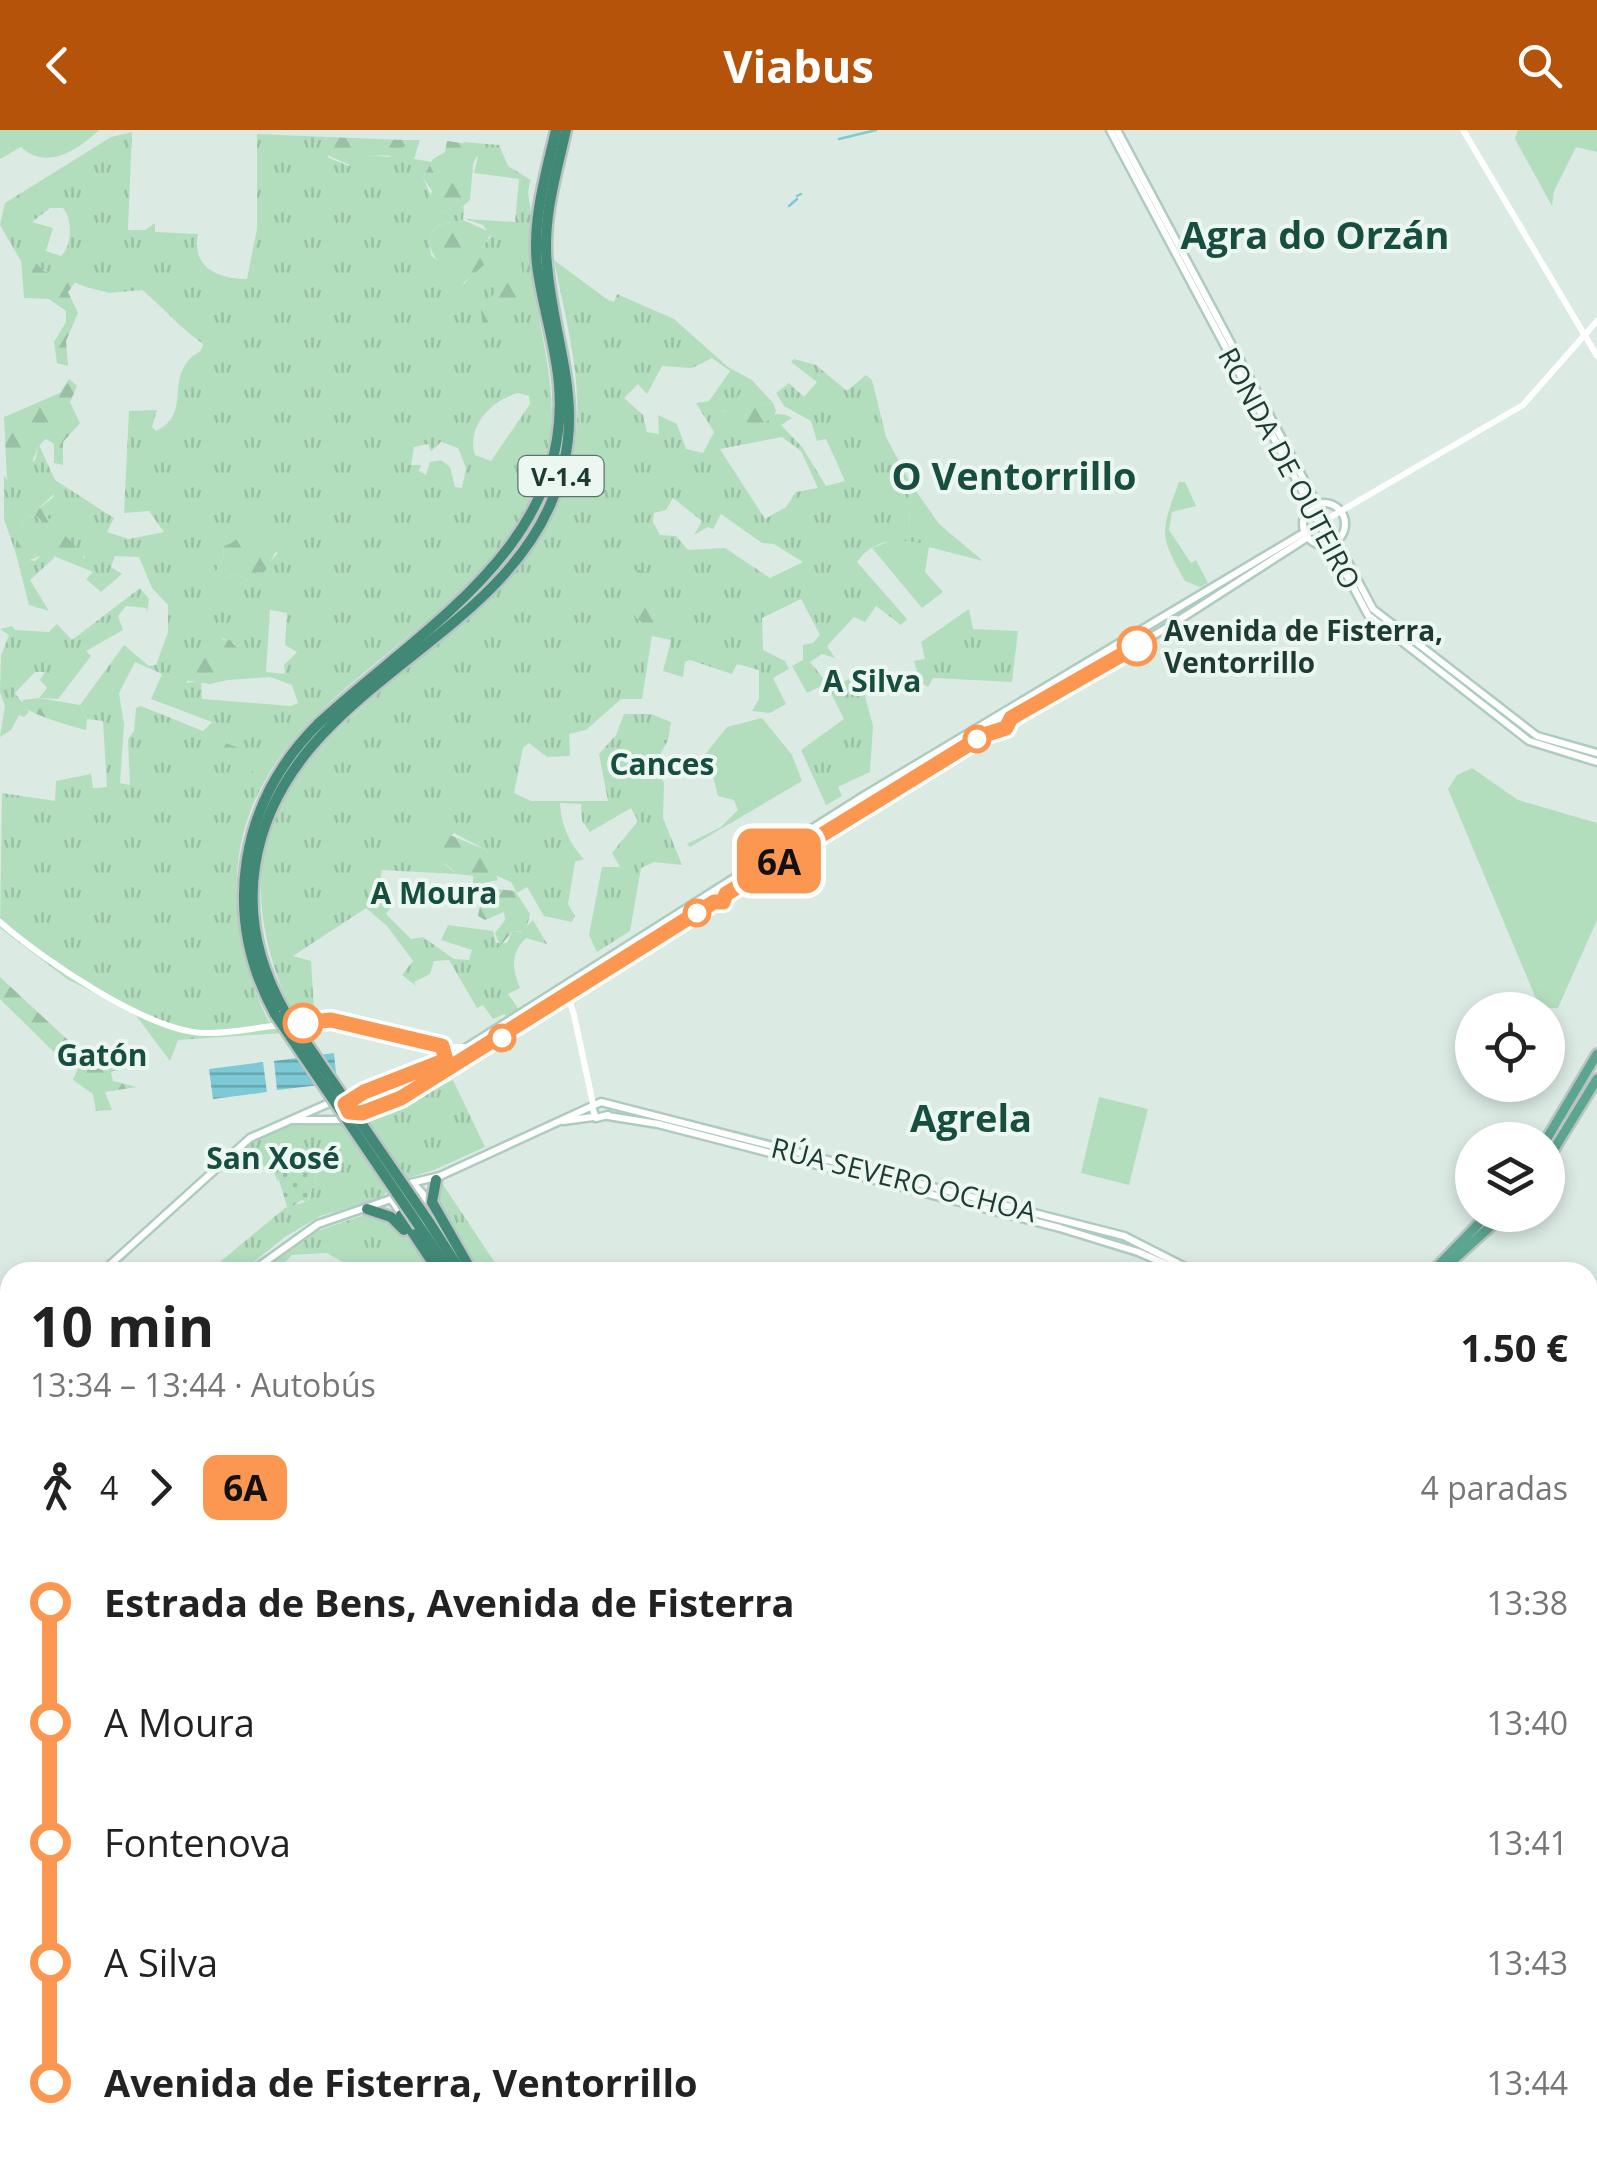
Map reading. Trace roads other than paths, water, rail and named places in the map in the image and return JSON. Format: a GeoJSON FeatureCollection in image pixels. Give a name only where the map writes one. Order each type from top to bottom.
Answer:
{"type":"FeatureCollection","features":[{"type":"Feature","properties":{"kind":"highway","name":"V-1.4"},"geometry":{"type":"LineString","coordinates":[[453,1262],[280,1013],[254,967],[242,898],[252,830],[266,794],[299,743],[488,575],[534,516],[550,479],[560,406],[536,237],[556,130]]}},
{"type":"Feature","properties":{"kind":"highway","name":"V-1.4"},"geometry":{"type":"LineString","coordinates":[[280,1013],[263,966],[252,896],[258,846],[284,782],[308,749],[350,708],[497,581],[536,533],[562,473],[571,392],[546,264],[546,230],[566,130]]}},
{"type":"Feature","properties":{"kind":"highway"},"geometry":{"type":"LineString","coordinates":[[438,1178],[432,1202],[454,1242]]}},
{"type":"Feature","properties":{"kind":"highway"},"geometry":{"type":"LineString","coordinates":[[424,1196],[466,1262]]}},
{"type":"Feature","properties":{"kind":"highway"},"geometry":{"type":"LineString","coordinates":[[363,1209],[391,1217],[420,1245]]}},
{"type":"Feature","properties":{"kind":"highway"},"geometry":{"type":"LineString","coordinates":[[399,1214],[431,1262]]}},
{"type":"Feature","properties":{"kind":"highway","name":"V-1.4"},"geometry":{"type":"LineString","coordinates":[[424,1224],[445,1262]]}},
{"type":"Feature","properties":{"kind":"main road","name":"RONDA DE OUTEIRO"},"geometry":{"type":"LineString","coordinates":[[1114,130],[1375,622],[1530,740],[1597,762]]}},
{"type":"Feature","properties":{"kind":"main road"},"geometry":{"type":"LineString","coordinates":[[1463,130],[1597,356]]}},
{"type":"Feature","properties":{"kind":"main road"},"geometry":{"type":"LineString","coordinates":[[113,1262],[250,1138],[446,1060],[453,1051],[500,1029],[714,890],[1000,715],[1523,405],[1597,321]]}},
{"type":"Feature","properties":{"kind":"main road"},"geometry":{"type":"LineString","coordinates":[[1330,505],[1341,513],[1344,530],[1332,545],[1317,544],[1306,534],[1304,518],[1314,507],[1330,505]]}},
{"type":"Feature","properties":{"kind":"main road"},"geometry":{"type":"LineString","coordinates":[[287,1121],[341,1120],[401,1098],[714,902],[723,902],[726,894],[999,727],[1008,727],[1011,718],[1182,618],[1297,544],[1306,534]]}},
{"type":"Feature","properties":{"kind":"main road"},"geometry":{"type":"LineString","coordinates":[[1297,544],[1332,545]]}},
{"type":"Feature","properties":{"kind":"main road","name":"RONDA DE OUTEIRO"},"geometry":{"type":"LineString","coordinates":[[1332,545],[1376,612],[1534,734],[1597,753]]}},
{"type":"Feature","properties":{"kind":"main road"},"geometry":{"type":"LineString","coordinates":[[1242,579],[1268,554]]}},
{"type":"Feature","properties":{"kind":"main road"},"geometry":{"type":"LineString","coordinates":[[1182,618],[1190,602]]}},
{"type":"Feature","properties":{"kind":"main road"},"geometry":{"type":"LineString","coordinates":[[1000,715],[1011,718]]}},
{"type":"Feature","properties":{"kind":"main road"},"geometry":{"type":"LineString","coordinates":[[999,727],[1000,715]]}},
{"type":"Feature","properties":{"kind":"main road"},"geometry":{"type":"LineString","coordinates":[[714,890],[726,894]]}},
{"type":"Feature","properties":{"kind":"main road"},"geometry":{"type":"LineString","coordinates":[[714,890],[714,902]]}},
{"type":"Feature","properties":{"kind":"main road"},"geometry":{"type":"LineString","coordinates":[[0,922],[78,982],[186,1031],[206,1034],[331,1020],[453,1051]]}},
{"type":"Feature","properties":{"kind":"main road"},"geometry":{"type":"LineString","coordinates":[[574,1015],[576,994],[582,986]]}},
{"type":"Feature","properties":{"kind":"main road"},"geometry":{"type":"LineString","coordinates":[[500,1029],[562,999],[570,1002],[594,1092],[608,1116]]}},
{"type":"Feature","properties":{"kind":"main road"},"geometry":{"type":"LineString","coordinates":[[552,1005],[565,1006],[574,1015]]}},
{"type":"Feature","properties":{"kind":"main road"},"geometry":{"type":"LineString","coordinates":[[442,1046],[446,1060]]}},
{"type":"Feature","properties":{"kind":"main road"},"geometry":{"type":"LineString","coordinates":[[401,1098],[450,1064],[453,1051]]}},
{"type":"Feature","properties":{"kind":"main road"},"geometry":{"type":"LineString","coordinates":[[1557,1122],[1593,1069],[1597,1054]]}},
{"type":"Feature","properties":{"kind":"main road"},"geometry":{"type":"LineString","coordinates":[[1580,1086],[1594,1084]]}},
{"type":"Feature","properties":{"kind":"main road"},"geometry":{"type":"LineString","coordinates":[[1565,1131],[1594,1084]]}},
{"type":"Feature","properties":{"kind":"main road"},"geometry":{"type":"LineString","coordinates":[[362,1113],[349,1112],[345,1104],[364,1092]]}},
{"type":"Feature","properties":{"kind":"main road"},"geometry":{"type":"LineString","coordinates":[[593,1117],[598,1104]]}},
{"type":"Feature","properties":{"kind":"main road","name":"RÚA SEVERO OCHOA"},"geometry":{"type":"LineString","coordinates":[[264,1262],[309,1229],[390,1199],[398,1186],[438,1178],[598,1104],[1124,1236],[1175,1262]]}},
{"type":"Feature","properties":{"kind":"main road","name":"RÚA SEVERO OCHOA"},"geometry":{"type":"LineString","coordinates":[[558,1123],[608,1116],[1102,1240],[1158,1262]]}},
{"type":"Feature","properties":{"kind":"main road"},"geometry":{"type":"LineString","coordinates":[[822,1167],[829,1162],[956,1191]]}},
{"type":"Feature","properties":{"kind":"main road","name":"RÚA SEVERO OCHOA"},"geometry":{"type":"LineString","coordinates":[[399,1214],[417,1214],[424,1196],[438,1178]]}},
{"type":"Feature","properties":{"kind":"main road"},"geometry":{"type":"LineString","coordinates":[[413,1184],[424,1196]]}},
{"type":"Feature","properties":{"kind":"main road"},"geometry":{"type":"LineString","coordinates":[[390,1199],[399,1214]]}},
{"type":"Feature","properties":{"kind":"main road"},"geometry":{"type":"LineString","coordinates":[[363,1209],[399,1214]]}},
{"type":"Feature","properties":{"kind":"main road"},"geometry":{"type":"LineString","coordinates":[[1441,1262],[1471,1232]]}},
{"type":"Feature","properties":{"kind":"main road"},"geometry":{"type":"LineString","coordinates":[[1454,1262],[1486,1232]]}},
{"type":"Feature","properties":{"kind":"water"},"geometry":{"type":"Polygon","coordinates":[[[334,1053],[337,1083],[277,1090],[274,1061],[334,1053]]]}},
{"type":"Feature","properties":{"kind":"water"},"geometry":{"type":"Polygon","coordinates":[[[263,1062],[267,1092],[213,1099],[209,1069],[263,1062]]]}},
{"type":"Feature","properties":{"kind":"waterway"},"geometry":{"type":"LineString","coordinates":[[839,139],[876,130]]}},
{"type":"Feature","properties":{"kind":"waterway"},"geometry":{"type":"LineString","coordinates":[[797,196],[801,194]]}},
{"type":"Feature","properties":{"kind":"waterway"},"geometry":{"type":"LineString","coordinates":[[789,206],[797,199]]}},
{"type":"Feature","properties":{"kind":"place","name":"Avenida de Fisterra, Ventorrillo"},"geometry":{"type":"Point","coordinates":[1137,646]}},
{"type":"Feature","properties":{"kind":"district","name":"Agra do Orzán"},"geometry":{"type":"Point","coordinates":[1315,234]}},
{"type":"Feature","properties":{"kind":"district","name":"O Ventorrillo"},"geometry":{"type":"Point","coordinates":[1014,475]}},
{"type":"Feature","properties":{"kind":"district","name":"A Silva"},"geometry":{"type":"Point","coordinates":[872,680]}},
{"type":"Feature","properties":{"kind":"district","name":"Cances"},"geometry":{"type":"Point","coordinates":[662,763]}},
{"type":"Feature","properties":{"kind":"district","name":"A Moura"},"geometry":{"type":"Point","coordinates":[434,892]}},
{"type":"Feature","properties":{"kind":"district","name":"Gatón"},"geometry":{"type":"Point","coordinates":[102,1054]}},
{"type":"Feature","properties":{"kind":"district","name":"Agrela"},"geometry":{"type":"Point","coordinates":[971,1117]}},
{"type":"Feature","properties":{"kind":"district","name":"San Xosé"},"geometry":{"type":"Point","coordinates":[273,1157]}}]}
